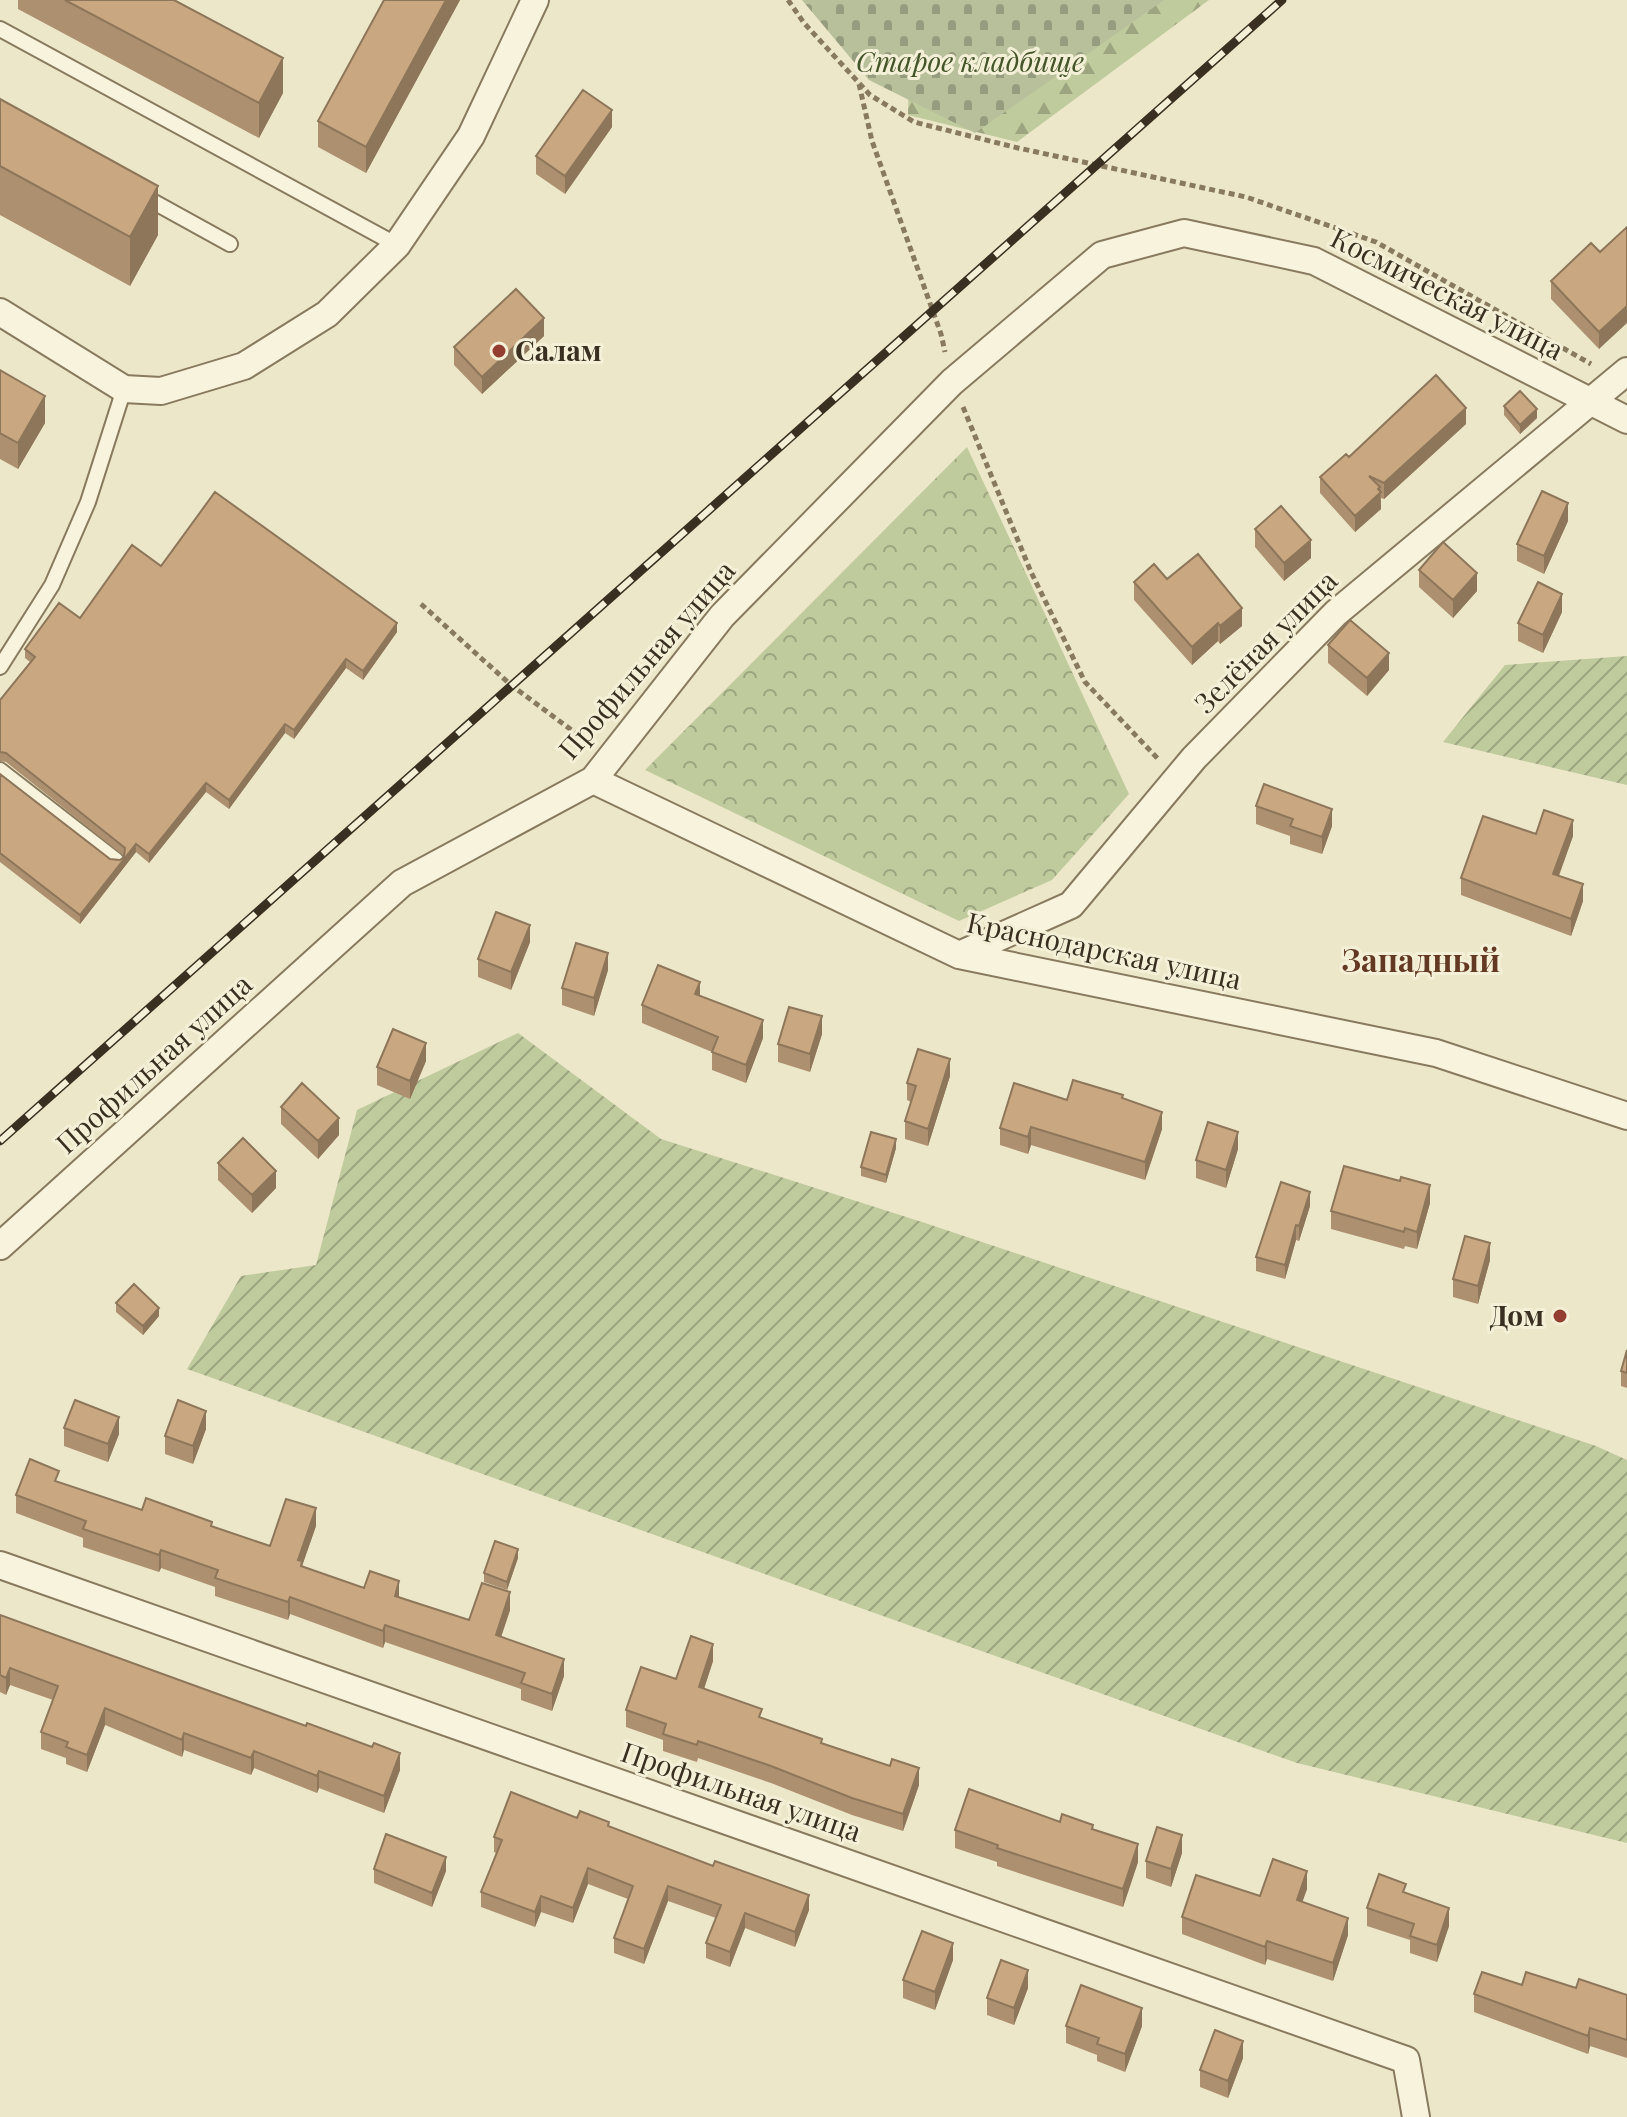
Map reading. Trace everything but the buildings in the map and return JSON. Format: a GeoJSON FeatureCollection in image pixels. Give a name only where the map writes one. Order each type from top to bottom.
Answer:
{"type":"FeatureCollection","features":[{"type":"Feature","properties":{"kind":"street"},"geometry":{"type":"LineString","coordinates":[[0,312],[124,389],[161,391],[244,366],[327,314],[397,245],[471,136],[535,0]]}},
{"type":"Feature","properties":{"kind":"street","name":"Профильная улица"},"geometry":{"type":"LineString","coordinates":[[0,1246],[402,883],[593,780],[722,616],[952,382],[1102,255],[1184,233]]}},
{"type":"Feature","properties":{"kind":"street","name":"Космическая улица"},"geometry":{"type":"LineString","coordinates":[[1184,233],[1314,261],[1627,420]]}},
{"type":"Feature","properties":{"kind":"street","name":"Зелёная улица"},"geometry":{"type":"LineString","coordinates":[[959,955],[1071,905],[1177,779],[1336,613],[1622,375]]}},
{"type":"Feature","properties":{"kind":"street","name":"Краснодарская улица"},"geometry":{"type":"LineString","coordinates":[[593,780],[959,955],[1436,1053],[1627,1116]]}},
{"type":"Feature","properties":{"kind":"street","name":"Профильная улица"},"geometry":{"type":"LineString","coordinates":[[0,1565],[1406,2060],[1416,2117]]}},
{"type":"Feature","properties":{"kind":"lane"},"geometry":{"type":"LineString","coordinates":[[0,29],[397,245]]}},
{"type":"Feature","properties":{"kind":"lane"},"geometry":{"type":"LineString","coordinates":[[135,193],[230,244]]}},
{"type":"Feature","properties":{"kind":"lane"},"geometry":{"type":"LineString","coordinates":[[0,667],[58,571],[88,502],[124,389]]}},
{"type":"Feature","properties":{"kind":"lane"},"geometry":{"type":"LineString","coordinates":[[0,770],[116,860]]}},
{"type":"Feature","properties":{"kind":"path"},"geometry":{"type":"LineString","coordinates":[[788,0],[804,23],[870,95],[914,122],[1018,148],[1246,197],[1376,242],[1622,375]]}},
{"type":"Feature","properties":{"kind":"path"},"geometry":{"type":"LineString","coordinates":[[859,83],[872,141],[941,334],[952,382],[1031,572],[1085,682],[1177,779]]}},
{"type":"Feature","properties":{"kind":"path"},"geometry":{"type":"LineString","coordinates":[[421,604],[511,685],[610,759]]}},
{"type":"Feature","properties":{"kind":"green space","name":"Старое кладбище"},"geometry":{"type":"Polygon","coordinates":[[[802,0],[1164,0],[975,133],[869,80],[802,0]]]}},
{"type":"Feature","properties":{"kind":"green space","name":"Старое кладбище"},"geometry":{"type":"Polygon","coordinates":[[[851,0],[1209,0],[1017,142],[908,115],[909,50],[851,0]]]}},
{"type":"Feature","properties":{"kind":"green space"},"geometry":{"type":"Polygon","coordinates":[[[967,447],[1129,794],[1052,880],[959,921],[645,770],[967,447]]]}},
{"type":"Feature","properties":{"kind":"green space"},"geometry":{"type":"Polygon","coordinates":[[[1627,656],[1627,785],[1443,742],[1505,665],[1627,656]]]}},
{"type":"Feature","properties":{"kind":"green space"},"geometry":{"type":"Polygon","coordinates":[[[518,1033],[661,1139],[922,1222],[1596,1446],[1627,1460],[1627,1843],[1297,1763],[187,1369],[241,1276],[316,1265],[357,1110],[518,1033]]]}},
{"type":"Feature","properties":{"kind":"railway"},"geometry":{"type":"LineString","coordinates":[[0,1141],[1282,0]]}},
{"type":"Feature","properties":{"kind":"place","name":"Салам"},"geometry":{"type":"Point","coordinates":[499,351]}},
{"type":"Feature","properties":{"kind":"place","name":"Дом"},"geometry":{"type":"Point","coordinates":[1560,1316]}},
{"type":"Feature","properties":{"kind":"district","name":"Западный"},"geometry":{"type":"Point","coordinates":[1421,961]}}]}
